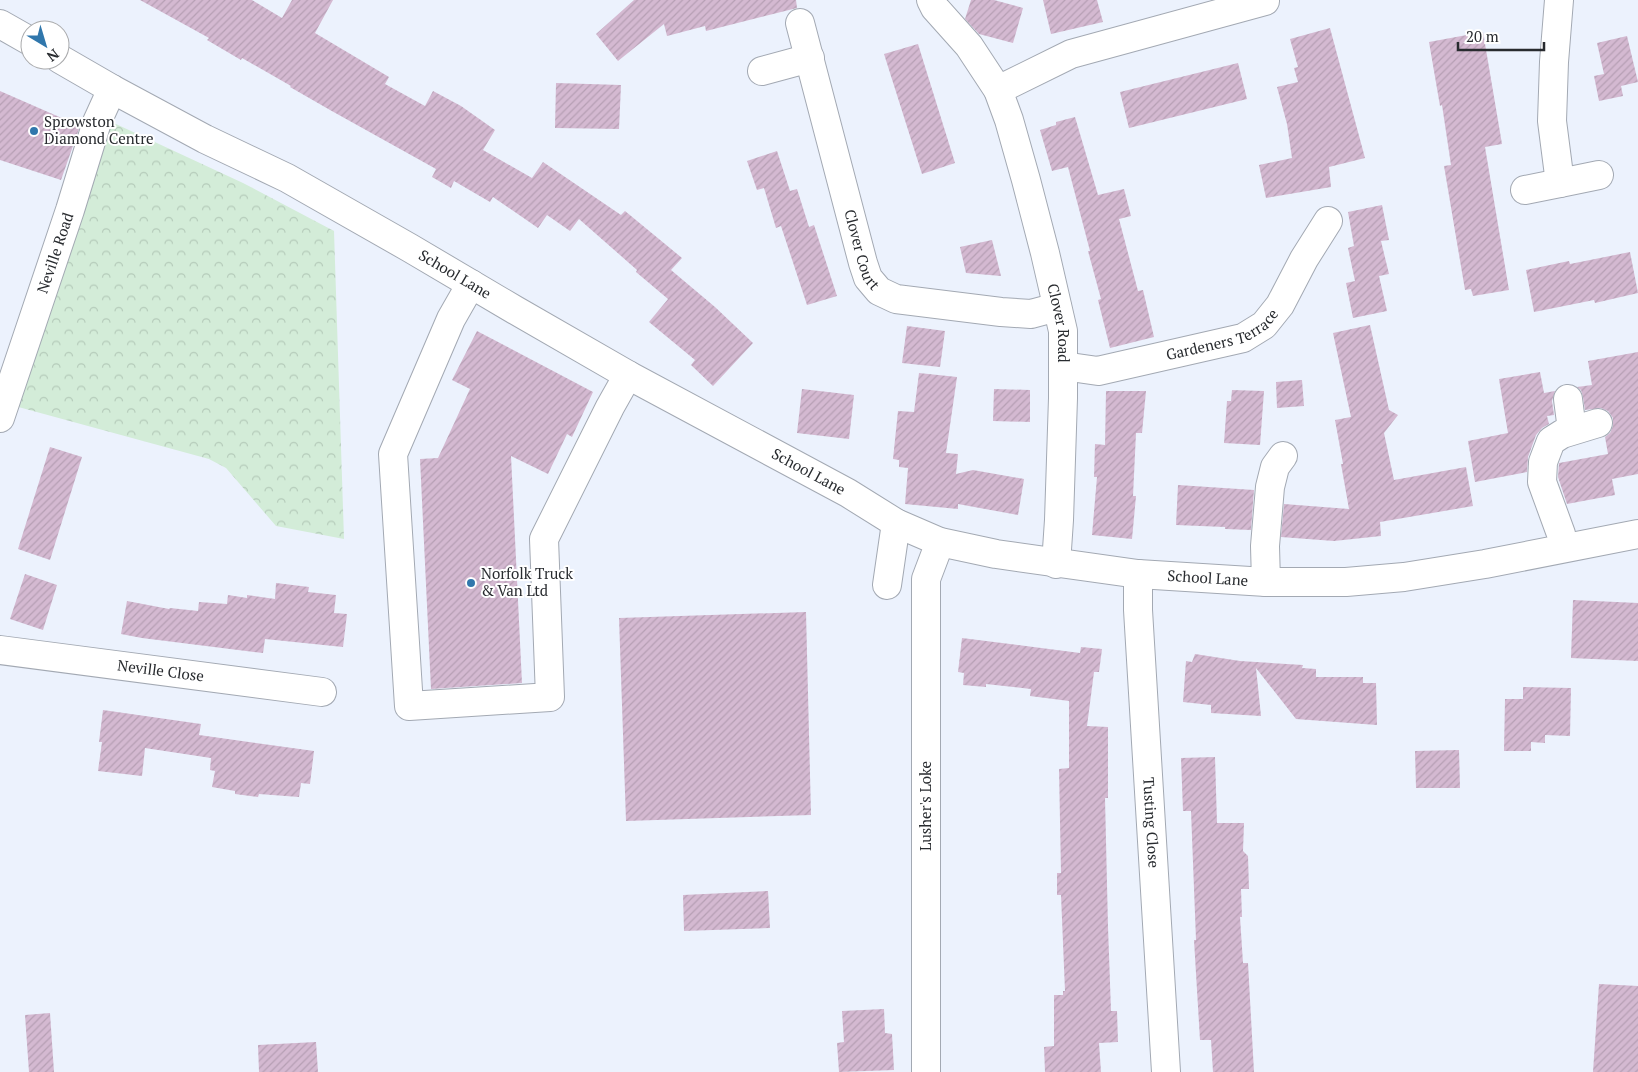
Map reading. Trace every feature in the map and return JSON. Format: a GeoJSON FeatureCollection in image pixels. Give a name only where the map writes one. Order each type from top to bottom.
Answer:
{"type":"FeatureCollection","features":[{"type":"Feature","properties":{"kind":"street","name":"Clover Road"},"geometry":{"type":"LineString","coordinates":[[930,0],[969,46],[998,90],[1009,120],[1045,253],[1062,332],[1063,366],[1056,564]]}},
{"type":"Feature","properties":{"kind":"street"},"geometry":{"type":"LineString","coordinates":[[1558,0],[1552,121],[1560,183]]}},
{"type":"Feature","properties":{"kind":"street"},"geometry":{"type":"LineString","coordinates":[[998,90],[1071,54],[1189,10],[1265,1]]}},
{"type":"Feature","properties":{"kind":"street","name":"Clover Court"},"geometry":{"type":"LineString","coordinates":[[800,23],[863,263],[868,278],[879,291],[896,299],[1001,312],[1031,314],[1057,307]]}},
{"type":"Feature","properties":{"kind":"street"},"geometry":{"type":"LineString","coordinates":[[0,24],[20,35]]}},
{"type":"Feature","properties":{"kind":"street"},"geometry":{"type":"LineString","coordinates":[[762,71],[810,58]]}},
{"type":"Feature","properties":{"kind":"street","name":"School Lane"},"geometry":{"type":"LineString","coordinates":[[70,65],[205,139],[287,178],[628,375],[840,489],[896,523],[940,542],[1056,564],[1138,574],[1266,582],[1346,582],[1404,577],[1503,561],[1638,534]]}},
{"type":"Feature","properties":{"kind":"street","name":"Neville Road"},"geometry":{"type":"LineString","coordinates":[[0,418],[70,210],[97,122],[112,89]]}},
{"type":"Feature","properties":{"kind":"street"},"geometry":{"type":"LineString","coordinates":[[1525,190],[1599,175]]}},
{"type":"Feature","properties":{"kind":"street","name":"Gardeners Terrace"},"geometry":{"type":"LineString","coordinates":[[1063,366],[1098,371],[1243,338],[1264,325],[1280,305],[1304,259],[1328,221]]}},
{"type":"Feature","properties":{"kind":"street"},"geometry":{"type":"LineString","coordinates":[[471,284],[452,319],[393,454],[409,706],[550,697],[544,539],[628,375]]}},
{"type":"Feature","properties":{"kind":"street"},"geometry":{"type":"LineString","coordinates":[[1561,534],[1542,482],[1543,462],[1551,441],[1562,434],[1585,427],[1568,399]]}},
{"type":"Feature","properties":{"kind":"street"},"geometry":{"type":"LineString","coordinates":[[1266,582],[1265,546],[1270,487],[1275,467],[1283,456]]}},
{"type":"Feature","properties":{"kind":"street"},"geometry":{"type":"LineString","coordinates":[[1503,561],[1508,544],[1630,520],[1638,530]]}},
{"type":"Feature","properties":{"kind":"street"},"geometry":{"type":"LineString","coordinates":[[887,585],[896,523]]}},
{"type":"Feature","properties":{"kind":"street","name":"Lusher's Loke"},"geometry":{"type":"LineString","coordinates":[[926,1072],[926,579],[940,542]]}},
{"type":"Feature","properties":{"kind":"street","name":"Tusting Close"},"geometry":{"type":"LineString","coordinates":[[1138,574],[1138,610],[1166,1072]]}},
{"type":"Feature","properties":{"kind":"street","name":"Neville Close"},"geometry":{"type":"LineString","coordinates":[[0,650],[322,692]]}},
{"type":"Feature","properties":{"kind":"green space"},"geometry":{"type":"Polygon","coordinates":[[[103,118],[243,183],[334,231],[344,539],[276,526],[226,468],[209,459],[11,405],[103,118]]]}},
{"type":"Feature","properties":{"kind":"building"},"geometry":{"type":"Polygon","coordinates":[[[140,0],[252,0],[282,18],[292,0],[333,0],[315,33],[389,77],[385,84],[425,106],[433,91],[461,106],[495,130],[483,150],[532,178],[543,162],[621,215],[625,211],[682,258],[671,270],[715,307],[753,343],[713,386],[691,365],[695,360],[649,322],[668,299],[579,219],[570,231],[547,215],[538,228],[493,197],[490,202],[454,181],[451,188],[432,177],[436,169],[242,58],[241,60],[207,40],[209,38],[140,0]]]}},
{"type":"Feature","properties":{"kind":"building"},"geometry":{"type":"Polygon","coordinates":[[[634,0],[796,0],[797,8],[706,31],[705,26],[667,36],[664,24],[618,61],[596,34],[634,0]]]}},
{"type":"Feature","properties":{"kind":"building"},"geometry":{"type":"Polygon","coordinates":[[[971,0],[994,0],[1023,8],[1013,43],[979,34],[965,19],[971,0]]]}},
{"type":"Feature","properties":{"kind":"building"},"geometry":{"type":"Polygon","coordinates":[[[1043,0],[1097,0],[1103,22],[1051,34],[1043,0]]]}},
{"type":"Feature","properties":{"kind":"building"},"geometry":{"type":"Polygon","coordinates":[[[1330,28],[1365,158],[1329,167],[1331,187],[1266,198],[1259,165],[1292,158],[1287,124],[1277,87],[1298,82],[1294,68],[1298,67],[1290,39],[1330,28]]]}},
{"type":"Feature","properties":{"kind":"building"},"geometry":{"type":"Polygon","coordinates":[[[1483,32],[1502,144],[1485,147],[1509,290],[1473,296],[1471,289],[1465,290],[1444,166],[1451,165],[1442,105],[1440,106],[1429,42],[1483,32]]]}},
{"type":"Feature","properties":{"kind":"building"},"geometry":{"type":"Polygon","coordinates":[[[1627,36],[1638,82],[1621,86],[1623,96],[1599,101],[1594,76],[1604,74],[1597,43],[1627,36]]]}},
{"type":"Feature","properties":{"kind":"building"},"geometry":{"type":"Polygon","coordinates":[[[918,44],[955,163],[922,174],[884,54],[918,44]]]}},
{"type":"Feature","properties":{"kind":"building"},"geometry":{"type":"Polygon","coordinates":[[[1238,63],[1247,99],[1129,128],[1120,92],[1238,63]]]}},
{"type":"Feature","properties":{"kind":"building"},"geometry":{"type":"Polygon","coordinates":[[[556,83],[621,85],[619,129],[555,128],[556,83]]]}},
{"type":"Feature","properties":{"kind":"building"},"geometry":{"type":"Polygon","coordinates":[[[0,91],[80,126],[61,180],[0,160],[0,91]]]}},
{"type":"Feature","properties":{"kind":"building"},"geometry":{"type":"Polygon","coordinates":[[[1075,117],[1098,195],[1124,189],[1131,216],[1119,219],[1138,291],[1143,290],[1154,337],[1110,348],[1098,300],[1101,299],[1088,251],[1090,251],[1068,167],[1052,171],[1040,130],[1056,125],[1056,122],[1075,117]]]}},
{"type":"Feature","properties":{"kind":"building"},"geometry":{"type":"Polygon","coordinates":[[[777,151],[790,191],[797,189],[809,227],[814,225],[837,296],[807,305],[781,226],[776,228],[764,188],[757,190],[747,161],[777,151]]]}},
{"type":"Feature","properties":{"kind":"building"},"geometry":{"type":"Polygon","coordinates":[[[1382,205],[1389,240],[1381,241],[1389,274],[1379,276],[1387,311],[1353,318],[1346,283],[1355,281],[1348,248],[1354,246],[1348,212],[1382,205]]]}},
{"type":"Feature","properties":{"kind":"building"},"geometry":{"type":"Polygon","coordinates":[[[992,240],[1001,276],[966,273],[960,247],[992,240]]]}},
{"type":"Feature","properties":{"kind":"building"},"geometry":{"type":"Polygon","coordinates":[[[1630,252],[1638,293],[1595,303],[1594,300],[1534,312],[1526,270],[1569,261],[1570,264],[1630,252]]]}},
{"type":"Feature","properties":{"kind":"building"},"geometry":{"type":"Polygon","coordinates":[[[1370,325],[1389,410],[1398,415],[1384,433],[1394,480],[1466,467],[1473,506],[1380,522],[1381,536],[1334,541],[1281,537],[1284,504],[1349,509],[1335,420],[1351,417],[1333,333],[1370,325]]]}},
{"type":"Feature","properties":{"kind":"building"},"geometry":{"type":"Polygon","coordinates":[[[907,326],[945,331],[940,367],[902,363],[907,326]]]}},
{"type":"Feature","properties":{"kind":"building","name":"Norfolk Truck & Van Ltd"},"geometry":{"type":"Polygon","coordinates":[[[477,331],[593,392],[572,437],[567,434],[548,474],[511,456],[522,683],[431,689],[420,459],[438,458],[470,389],[452,380],[477,331]]]}},
{"type":"Feature","properties":{"kind":"building"},"geometry":{"type":"Polygon","coordinates":[[[1638,352],[1638,474],[1612,479],[1615,495],[1567,504],[1558,477],[1559,463],[1608,454],[1605,437],[1610,433],[1613,426],[1613,418],[1608,411],[1601,408],[1585,410],[1581,390],[1577,387],[1592,385],[1588,361],[1638,352]]]}},
{"type":"Feature","properties":{"kind":"building"},"geometry":{"type":"Polygon","coordinates":[[[1540,372],[1544,393],[1555,391],[1552,401],[1554,415],[1547,416],[1549,424],[1536,435],[1528,457],[1527,472],[1475,482],[1468,441],[1508,433],[1499,379],[1540,372]]]}},
{"type":"Feature","properties":{"kind":"building"},"geometry":{"type":"Polygon","coordinates":[[[919,373],[957,377],[946,453],[958,454],[956,474],[973,470],[1024,479],[1018,515],[958,504],[958,509],[905,504],[908,468],[899,467],[899,460],[893,459],[898,411],[914,412],[919,373]]]}},
{"type":"Feature","properties":{"kind":"building"},"geometry":{"type":"Polygon","coordinates":[[[1302,380],[1304,406],[1277,408],[1276,382],[1302,380]]]}},
{"type":"Feature","properties":{"kind":"building"},"geometry":{"type":"Polygon","coordinates":[[[802,389],[854,395],[849,439],[797,433],[802,389]]]}},
{"type":"Feature","properties":{"kind":"building"},"geometry":{"type":"Polygon","coordinates":[[[994,389],[1030,390],[1030,422],[993,421],[994,389]]]}},
{"type":"Feature","properties":{"kind":"building"},"geometry":{"type":"Polygon","coordinates":[[[1232,390],[1264,391],[1260,445],[1224,443],[1227,401],[1231,401],[1232,390]]]}},
{"type":"Feature","properties":{"kind":"building"},"geometry":{"type":"Polygon","coordinates":[[[1106,391],[1146,391],[1142,433],[1136,433],[1133,496],[1136,496],[1132,539],[1092,535],[1097,477],[1094,477],[1095,444],[1105,445],[1106,391]]]}},
{"type":"Feature","properties":{"kind":"building"},"geometry":{"type":"Polygon","coordinates":[[[50,447],[82,457],[50,560],[18,549],[50,447]]]}},
{"type":"Feature","properties":{"kind":"building"},"geometry":{"type":"Polygon","coordinates":[[[1178,485],[1254,490],[1251,530],[1176,525],[1178,485]]]}},
{"type":"Feature","properties":{"kind":"building"},"geometry":{"type":"Polygon","coordinates":[[[25,574],[57,585],[43,630],[10,619],[25,574]]]}},
{"type":"Feature","properties":{"kind":"building"},"geometry":{"type":"Polygon","coordinates":[[[276,583],[309,587],[308,592],[336,595],[334,613],[347,614],[343,647],[265,639],[263,653],[121,634],[127,601],[169,609],[198,611],[199,602],[227,604],[228,595],[247,598],[247,595],[275,599],[276,583]]]}},
{"type":"Feature","properties":{"kind":"building"},"geometry":{"type":"Polygon","coordinates":[[[1573,600],[1638,603],[1638,661],[1571,658],[1573,600]]]}},
{"type":"Feature","properties":{"kind":"building"},"geometry":{"type":"Polygon","coordinates":[[[806,612],[811,815],[626,821],[619,618],[806,612]]]}},
{"type":"Feature","properties":{"kind":"building"},"geometry":{"type":"Polygon","coordinates":[[[962,638],[1080,653],[1081,647],[1102,649],[1099,672],[1094,672],[1087,726],[1108,727],[1108,798],[1105,798],[1108,927],[1111,1011],[1117,1011],[1118,1042],[1099,1043],[1101,1072],[1045,1072],[1044,1047],[1054,1046],[1054,995],[1063,995],[1063,991],[1065,991],[1061,895],[1057,895],[1057,873],[1061,873],[1059,769],[1069,768],[1069,701],[1030,696],[1031,689],[986,684],[986,687],[963,685],[964,673],[958,672],[962,638]]]}},
{"type":"Feature","properties":{"kind":"building"},"geometry":{"type":"Polygon","coordinates":[[[1195,654],[1240,661],[1303,665],[1302,668],[1316,669],[1316,677],[1363,677],[1363,683],[1376,683],[1377,725],[1296,719],[1256,668],[1261,716],[1211,713],[1211,705],[1183,702],[1186,661],[1192,662],[1195,654]]]}},
{"type":"Feature","properties":{"kind":"building"},"geometry":{"type":"Polygon","coordinates":[[[1523,687],[1571,688],[1570,736],[1545,735],[1545,743],[1531,742],[1531,751],[1504,751],[1505,699],[1523,699],[1523,687]]]}},
{"type":"Feature","properties":{"kind":"building"},"geometry":{"type":"Polygon","coordinates":[[[103,710],[201,724],[199,735],[314,751],[310,784],[301,783],[299,797],[259,794],[258,797],[235,794],[235,791],[212,787],[215,771],[210,770],[211,758],[145,748],[142,776],[98,771],[102,742],[99,742],[103,710]]]}},
{"type":"Feature","properties":{"kind":"building"},"geometry":{"type":"Polygon","coordinates":[[[1459,750],[1460,788],[1416,788],[1415,751],[1459,750]]]}},
{"type":"Feature","properties":{"kind":"building"},"geometry":{"type":"Polygon","coordinates":[[[1215,757],[1217,823],[1244,823],[1243,851],[1248,856],[1249,889],[1241,889],[1242,917],[1240,917],[1243,963],[1248,963],[1254,1072],[1213,1072],[1211,1040],[1200,1040],[1194,940],[1196,940],[1191,811],[1183,811],[1181,758],[1215,757]]]}},
{"type":"Feature","properties":{"kind":"building"},"geometry":{"type":"Polygon","coordinates":[[[768,891],[770,928],[684,931],[683,895],[768,891]]]}},
{"type":"Feature","properties":{"kind":"building"},"geometry":{"type":"Polygon","coordinates":[[[1599,984],[1638,986],[1638,1072],[1593,1072],[1599,984]]]}},
{"type":"Feature","properties":{"kind":"building"},"geometry":{"type":"Polygon","coordinates":[[[884,1009],[885,1033],[892,1034],[894,1070],[839,1072],[837,1043],[844,1042],[842,1011],[884,1009]]]}},
{"type":"Feature","properties":{"kind":"building"},"geometry":{"type":"Polygon","coordinates":[[[50,1013],[54,1072],[29,1072],[25,1015],[50,1013]]]}},
{"type":"Feature","properties":{"kind":"building"},"geometry":{"type":"Polygon","coordinates":[[[316,1042],[318,1072],[259,1072],[258,1045],[316,1042]]]}},
{"type":"Feature","properties":{"kind":"place","name":"Sprowston Diamond Centre"},"geometry":{"type":"Point","coordinates":[34,131]}},
{"type":"Feature","properties":{"kind":"place","name":"Norfolk Truck & Van Ltd"},"geometry":{"type":"Point","coordinates":[471,583]}}]}
